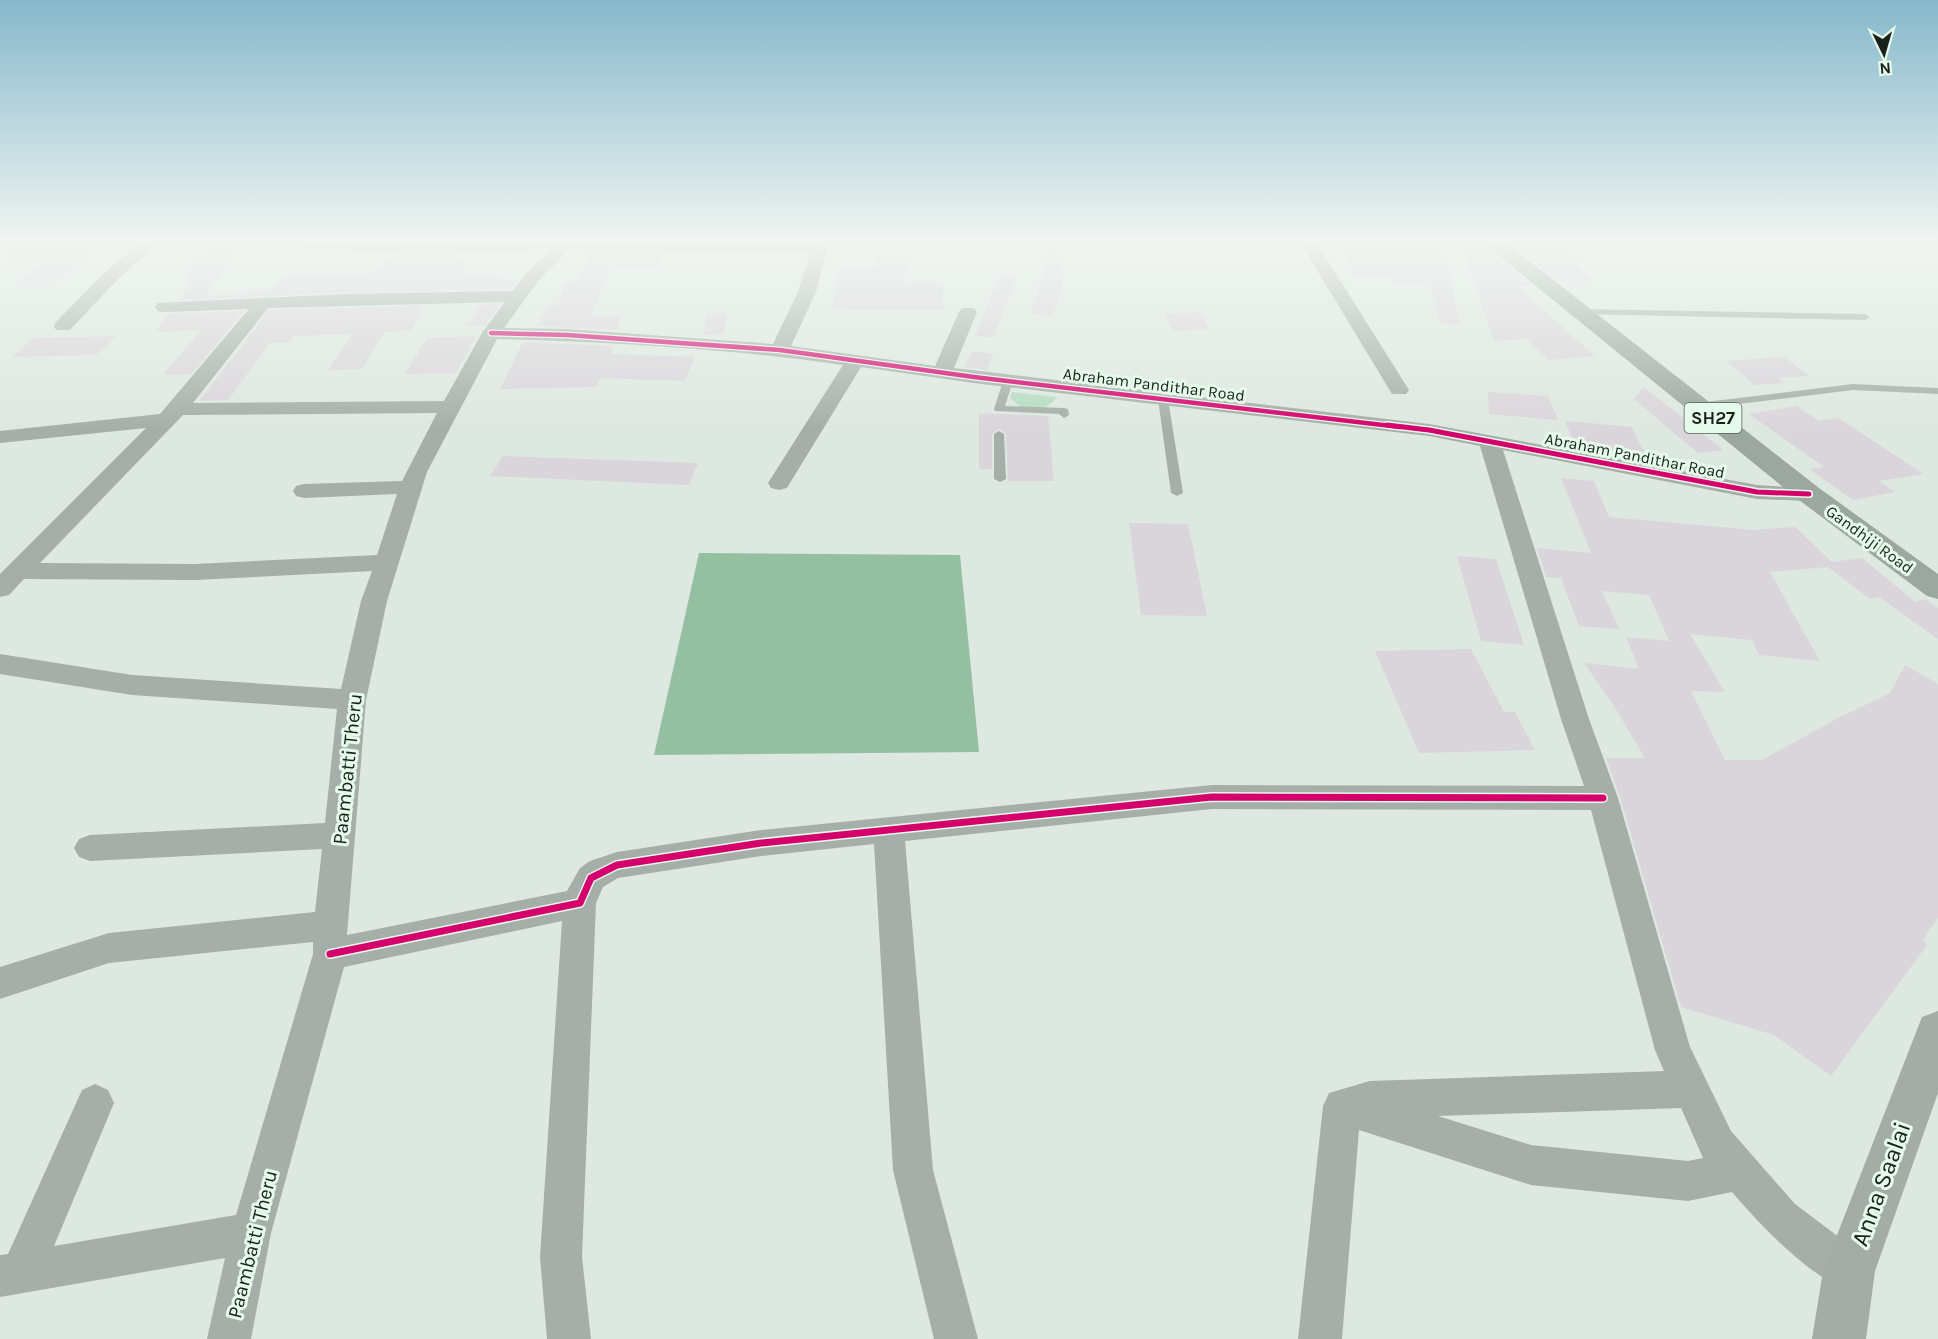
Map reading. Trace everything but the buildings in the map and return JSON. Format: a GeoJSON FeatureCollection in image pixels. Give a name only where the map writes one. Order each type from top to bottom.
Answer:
{"type":"FeatureCollection","features":[{"type":"Feature","properties":{"kind":"main road","name":"Gandhiji Road"},"geometry":{"type":"LineString","coordinates":[[1569,304],[1809,495],[1938,589]]}},
{"type":"Feature","properties":{"kind":"street"},"geometry":{"type":"LineString","coordinates":[[63,326],[84,304]]}},
{"type":"Feature","properties":{"kind":"street"},"geometry":{"type":"LineString","coordinates":[[164,307],[226,304]]}},
{"type":"Feature","properties":{"kind":"street"},"geometry":{"type":"LineString","coordinates":[[0,589],[172,415],[262,304]]}},
{"type":"Feature","properties":{"kind":"street","name":"Paambatti Theru"},"geometry":{"type":"LineString","coordinates":[[229,1339],[251,1233],[330,940],[352,700],[374,601],[416,472],[449,407],[491,333],[512,304]]}},
{"type":"Feature","properties":{"kind":"street"},"geometry":{"type":"LineString","coordinates":[[780,350],[801,304]]}},
{"type":"Feature","properties":{"kind":"street"},"geometry":{"type":"LineString","coordinates":[[1346,304],[1399,390]]}},
{"type":"Feature","properties":{"kind":"street"},"geometry":{"type":"LineString","coordinates":[[942,373],[968,312]]}},
{"type":"Feature","properties":{"kind":"street","name":"Abraham Pandithar Road"},"geometry":{"type":"LineString","coordinates":[[491,333],[567,335],[780,350],[942,373],[1429,430],[1757,492],[1809,495]]}},
{"type":"Feature","properties":{"kind":"street"},"geometry":{"type":"LineString","coordinates":[[779,483],[855,361]]}},
{"type":"Feature","properties":{"kind":"street"},"geometry":{"type":"LineString","coordinates":[[0,437],[172,415],[449,407]]}},
{"type":"Feature","properties":{"kind":"street"},"geometry":{"type":"LineString","coordinates":[[1490,441],[1571,708],[1603,798],[1673,1050],[1717,1145],[1781,1218],[1849,1270]]}},
{"type":"Feature","properties":{"kind":"street"},"geometry":{"type":"LineString","coordinates":[[304,491],[411,487]]}},
{"type":"Feature","properties":{"kind":"street"},"geometry":{"type":"LineString","coordinates":[[17,571],[195,572],[387,562]]}},
{"type":"Feature","properties":{"kind":"street"},"geometry":{"type":"LineString","coordinates":[[0,664],[132,685],[352,700]]}},
{"type":"Feature","properties":{"kind":"street"},"geometry":{"type":"LineString","coordinates":[[569,1339],[561,1257],[580,903],[586,883],[600,871],[617,865],[761,843],[1212,797],[1603,798]]}},
{"type":"Feature","properties":{"kind":"street"},"geometry":{"type":"LineString","coordinates":[[889,830],[913,1170],[956,1339]]}},
{"type":"Feature","properties":{"kind":"street"},"geometry":{"type":"LineString","coordinates":[[90,848],[341,835]]}},
{"type":"Feature","properties":{"kind":"street"},"geometry":{"type":"LineString","coordinates":[[0,982],[109,948],[330,940],[580,903]]}},
{"type":"Feature","properties":{"kind":"street","name":"Anna Saalai"},"geometry":{"type":"LineString","coordinates":[[1839,1339],[1849,1270],[1938,1032]]}},
{"type":"Feature","properties":{"kind":"street"},"geometry":{"type":"LineString","coordinates":[[1342,1106],[1370,1100],[1692,1089]]}},
{"type":"Feature","properties":{"kind":"street"},"geometry":{"type":"LineString","coordinates":[[10,1275],[95,1103]]}},
{"type":"Feature","properties":{"kind":"street"},"geometry":{"type":"LineString","coordinates":[[1342,1106],[1531,1165],[1688,1181],[1740,1171]]}},
{"type":"Feature","properties":{"kind":"street"},"geometry":{"type":"LineString","coordinates":[[1320,1339],[1342,1106]]}},
{"type":"Feature","properties":{"kind":"street"},"geometry":{"type":"LineString","coordinates":[[10,1275],[251,1233]]}},
{"type":"Feature","properties":{"kind":"lane"},"geometry":{"type":"LineString","coordinates":[[1578,312],[1865,317]]}},
{"type":"Feature","properties":{"kind":"lane"},"geometry":{"type":"LineString","coordinates":[[1008,381],[999,413],[1064,411],[1064,415]]}},
{"type":"Feature","properties":{"kind":"lane"},"geometry":{"type":"LineString","coordinates":[[1697,406],[1853,387],[1938,391]]}},
{"type":"Feature","properties":{"kind":"lane"},"geometry":{"type":"LineString","coordinates":[[1163,399],[1177,493]]}},
{"type":"Feature","properties":{"kind":"lane"},"geometry":{"type":"LineString","coordinates":[[999,434],[1000,479]]}},
{"type":"Feature","properties":{"kind":"shaded area"},"geometry":{"type":"Polygon","coordinates":[[[1012,392],[1057,397],[1052,403],[1034,410],[1021,407],[1016,403],[1010,398],[1012,392]]]}},
{"type":"Feature","properties":{"kind":"shaded area"},"geometry":{"type":"Polygon","coordinates":[[[699,553],[960,555],[979,752],[654,755],[699,553]]]}},
{"type":"Feature","properties":{"kind":"cycle path"},"geometry":{"type":"LineString","coordinates":[[491,333],[567,335],[780,350],[974,377],[1429,430],[1757,492],[1809,494]]}},
{"type":"Feature","properties":{"kind":"cycle path"},"geometry":{"type":"LineString","coordinates":[[330,954],[580,903],[585,887],[591,878],[617,865],[761,843],[1212,797],[1603,798]]}}]}
